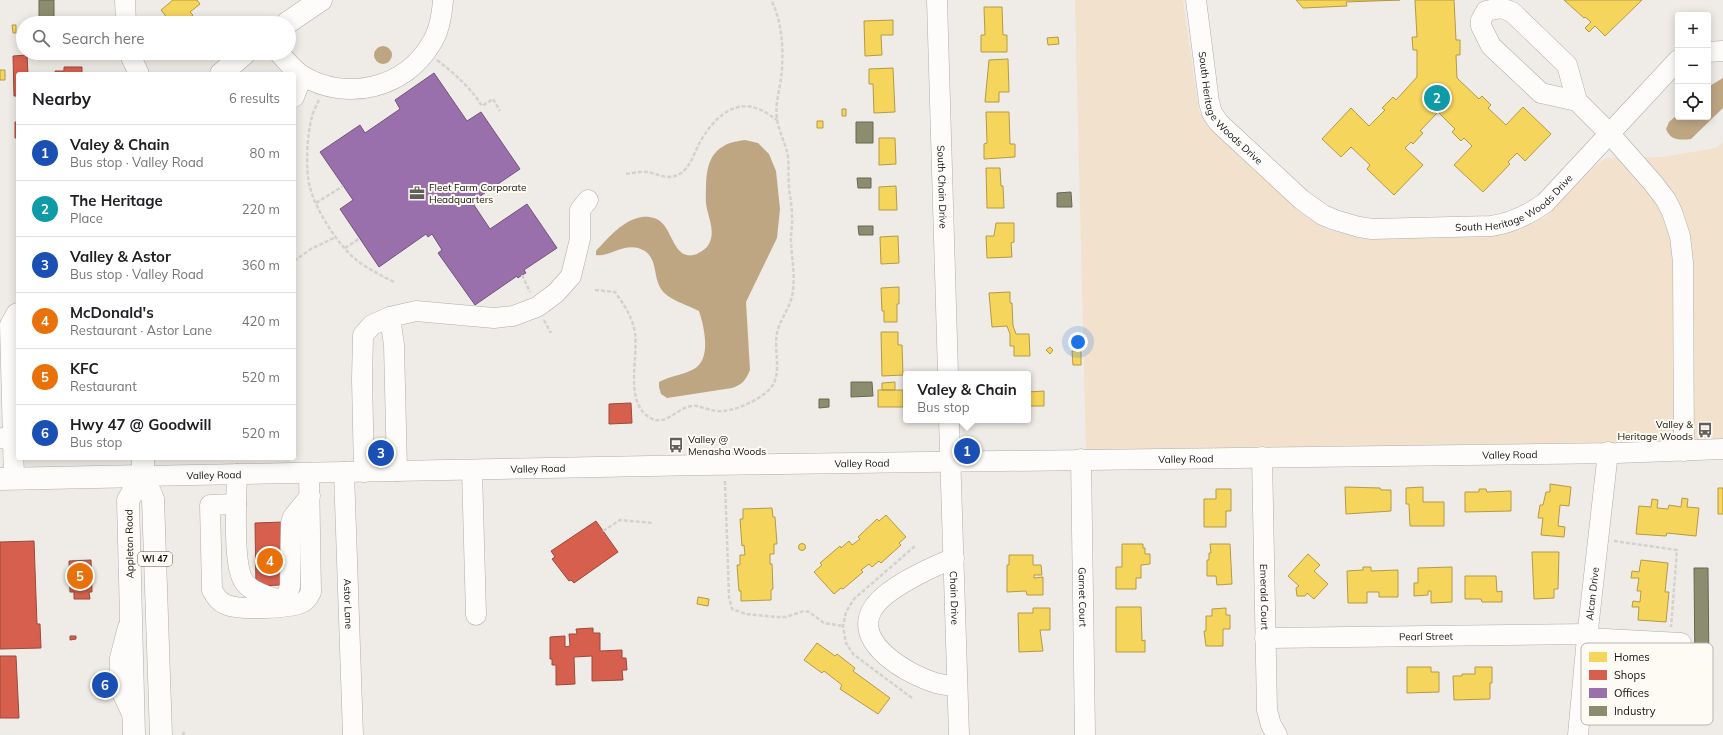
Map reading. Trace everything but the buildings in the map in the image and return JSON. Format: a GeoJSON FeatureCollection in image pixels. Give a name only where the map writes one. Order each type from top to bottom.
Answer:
{"type":"FeatureCollection","features":[{"type":"Feature","properties":{"kind":"main road"},"geometry":{"type":"LineString","coordinates":[[296,17],[321,0]]}},
{"type":"Feature","properties":{"kind":"main road"},"geometry":{"type":"LineString","coordinates":[[224,72],[237,60]]}},
{"type":"Feature","properties":{"kind":"main road","name":"Valley Road"},"geometry":{"type":"LineString","coordinates":[[7,479],[143,467]]}},
{"type":"Feature","properties":{"kind":"main road","name":"Appleton Road"},"geometry":{"type":"LineString","coordinates":[[134,726],[128,500],[143,467]]}},
{"type":"Feature","properties":{"kind":"main road","name":"WI 47"},"geometry":{"type":"LineString","coordinates":[[143,467],[153,500],[161,735]]}},
{"type":"Feature","properties":{"kind":"street"},"geometry":{"type":"LineString","coordinates":[[126,0],[126,16]]}},
{"type":"Feature","properties":{"kind":"street"},"geometry":{"type":"LineString","coordinates":[[286,60],[302,76],[326,86],[353,90],[377,86],[400,75],[416,64],[432,43],[439,24],[443,0]]}},
{"type":"Feature","properties":{"kind":"street","name":"South Chain Drive"},"geometry":{"type":"LineString","coordinates":[[937,0],[948,371]]}},
{"type":"Feature","properties":{"kind":"street","name":"South Heritage Woods Drive"},"geometry":{"type":"LineString","coordinates":[[1196,0],[1209,102],[1212,113],[1225,130],[1302,200],[1323,215],[1347,224],[1372,229],[1477,226],[1501,224],[1520,219],[1545,203],[1675,63]]}},
{"type":"Feature","properties":{"kind":"street"},"geometry":{"type":"LineString","coordinates":[[1577,102],[1567,65],[1512,12],[1500,8],[1486,11],[1480,20],[1481,26],[1491,46],[1541,93],[1577,102],[1609,133],[1654,183],[1666,200],[1672,212],[1680,236],[1683,262],[1684,451]]}},
{"type":"Feature","properties":{"kind":"street"},"geometry":{"type":"LineString","coordinates":[[1711,52],[1723,51]]}},
{"type":"Feature","properties":{"kind":"street"},"geometry":{"type":"LineString","coordinates":[[132,60],[138,72]]}},
{"type":"Feature","properties":{"kind":"street"},"geometry":{"type":"LineString","coordinates":[[296,92],[302,76]]}},
{"type":"Feature","properties":{"kind":"street"},"geometry":{"type":"LineString","coordinates":[[364,472],[362,379],[363,335],[372,325],[390,317],[416,311],[494,318],[513,316],[537,307],[556,293],[571,276],[580,239],[580,210],[588,200]]}},
{"type":"Feature","properties":{"kind":"street"},"geometry":{"type":"LineString","coordinates":[[7,479],[11,433],[10,325],[16,314]]}},
{"type":"Feature","properties":{"kind":"street"},"geometry":{"type":"LineString","coordinates":[[390,317],[394,345],[397,471]]}},
{"type":"Feature","properties":{"kind":"street"},"geometry":{"type":"LineString","coordinates":[[949,423],[950,462]]}},
{"type":"Feature","properties":{"kind":"street","name":"Valley Road"},"geometry":{"type":"LineString","coordinates":[[143,467],[237,474],[725,464],[1684,451],[1723,449]]}},
{"type":"Feature","properties":{"kind":"street","name":"Alcan Drive"},"geometry":{"type":"LineString","coordinates":[[1586,643],[1608,452]]}},
{"type":"Feature","properties":{"kind":"street","name":"Emerald Court"},"geometry":{"type":"LineString","coordinates":[[1262,457],[1267,710],[1271,725],[1277,735]]}},
{"type":"Feature","properties":{"kind":"street","name":"Garnet Court"},"geometry":{"type":"LineString","coordinates":[[1081,459],[1085,735]]}},
{"type":"Feature","properties":{"kind":"street","name":"Chain Drive"},"geometry":{"type":"LineString","coordinates":[[950,462],[957,686],[960,735]]}},
{"type":"Feature","properties":{"kind":"street"},"geometry":{"type":"LineString","coordinates":[[472,470],[476,615]]}},
{"type":"Feature","properties":{"kind":"street","name":"Astor Lane"},"geometry":{"type":"LineString","coordinates":[[344,472],[353,735]]}},
{"type":"Feature","properties":{"kind":"street"},"geometry":{"type":"LineString","coordinates":[[236,504],[210,504],[212,590],[217,599],[228,605],[248,608],[293,606],[305,601],[311,592],[312,582],[309,473]]}},
{"type":"Feature","properties":{"kind":"street"},"geometry":{"type":"LineString","coordinates":[[237,474],[236,504],[240,574],[244,582],[251,589],[266,596],[280,600],[287,595],[290,586],[291,523],[293,517],[310,496]]}},
{"type":"Feature","properties":{"kind":"street"},"geometry":{"type":"LineString","coordinates":[[217,599],[232,563],[238,556]]}},
{"type":"Feature","properties":{"kind":"street"},"geometry":{"type":"LineString","coordinates":[[954,558],[915,575],[885,596],[872,609],[867,624],[870,637],[877,648],[897,663],[916,675],[936,683],[957,686]]}},
{"type":"Feature","properties":{"kind":"street","name":"Pearl Street"},"geometry":{"type":"LineString","coordinates":[[1265,638],[1587,636],[1675,643]]}},
{"type":"Feature","properties":{"kind":"street","name":"Alcan Drive"},"geometry":{"type":"LineString","coordinates":[[1578,735],[1581,702]]}},
{"type":"Feature","properties":{"kind":"path"},"geometry":{"type":"LineString","coordinates":[[595,290],[615,292],[630,313],[635,334],[634,371],[638,404],[643,412],[651,418],[663,420],[670,418],[685,407],[691,405],[724,411],[752,402],[767,392],[776,380],[777,335],[779,325],[793,296],[794,288],[790,242],[792,217],[788,158],[784,138],[777,120],[776,103],[781,75],[782,50],[778,22],[771,0]]}},
{"type":"Feature","properties":{"kind":"path"},"geometry":{"type":"LineString","coordinates":[[434,58],[463,81],[473,92],[482,106],[493,99],[500,111]]}},
{"type":"Feature","properties":{"kind":"path"},"geometry":{"type":"LineString","coordinates":[[322,94],[312,115],[309,133],[309,186],[316,203],[344,248],[370,270],[394,282]]}},
{"type":"Feature","properties":{"kind":"path"},"geometry":{"type":"LineString","coordinates":[[626,174],[649,172],[668,177],[679,174],[688,165],[706,132],[724,113],[733,108],[742,106],[752,107],[759,109],[777,120]]}},
{"type":"Feature","properties":{"kind":"path"},"geometry":{"type":"LineString","coordinates":[[316,203],[344,186]]}},
{"type":"Feature","properties":{"kind":"path"},"geometry":{"type":"LineString","coordinates":[[296,260],[311,249],[336,237]]}},
{"type":"Feature","properties":{"kind":"path"},"geometry":{"type":"LineString","coordinates":[[344,248],[360,238]]}},
{"type":"Feature","properties":{"kind":"path"},"geometry":{"type":"LineString","coordinates":[[522,275],[532,296]]}},
{"type":"Feature","properties":{"kind":"path"},"geometry":{"type":"LineString","coordinates":[[725,464],[729,597],[732,609],[746,614],[776,617],[786,617],[804,611],[809,612],[824,623],[843,626]]}},
{"type":"Feature","properties":{"kind":"path"},"geometry":{"type":"LineString","coordinates":[[603,531],[620,520],[652,523]]}},
{"type":"Feature","properties":{"kind":"path"},"geometry":{"type":"LineString","coordinates":[[1599,539],[1677,550],[1674,600],[1675,643]]}},
{"type":"Feature","properties":{"kind":"shaded area"},"geometry":{"type":"Polygon","coordinates":[[[1075,0],[1183,0],[1199,111],[1216,134],[1301,212],[1328,230],[1349,234],[1496,234],[1520,229],[1547,216],[1591,169],[1606,158],[1662,157],[1716,148],[1723,142],[1723,439],[1665,442],[1086,451],[1075,0]]]}},
{"type":"Feature","properties":{"kind":"shaded area"},"geometry":{"type":"Polygon","coordinates":[[[383,46],[389,49],[392,55],[389,61],[383,64],[377,61],[374,55],[377,49],[383,46]]]}},
{"type":"Feature","properties":{"kind":"shaded area"},"geometry":{"type":"Polygon","coordinates":[[[1723,78],[1723,108],[1711,120],[1711,85],[1723,78]]]}},
{"type":"Feature","properties":{"kind":"shaded area"},"geometry":{"type":"Polygon","coordinates":[[[1675,117],[1675,120],[1711,120],[1691,139],[1676,139],[1670,136],[1666,129],[1669,122],[1675,117]]]}},
{"type":"Feature","properties":{"kind":"shaded area"},"geometry":{"type":"Polygon","coordinates":[[[745,140],[758,143],[769,154],[776,171],[780,209],[777,238],[746,302],[750,370],[743,382],[732,388],[667,398],[661,394],[659,382],[694,369],[700,364],[703,358],[705,342],[703,325],[699,311],[673,299],[664,293],[658,283],[652,260],[645,251],[632,247],[596,255],[596,251],[623,225],[642,217],[653,218],[660,221],[666,228],[675,245],[684,254],[697,254],[705,249],[710,242],[712,233],[706,206],[708,167],[711,159],[720,148],[727,144],[745,140]]]}},
{"type":"Feature","properties":{"kind":"place","name":"The Heritage"},"geometry":{"type":"Point","coordinates":[1437,98]}},
{"type":"Feature","properties":{"kind":"place","name":"Fleet Farm Corporate Headquarters"},"geometry":{"type":"Point","coordinates":[417,193]}},
{"type":"Feature","properties":{"kind":"place","name":"Valley & Heritage Woods"},"geometry":{"type":"Point","coordinates":[1705,430]}},
{"type":"Feature","properties":{"kind":"place","name":"Valley @ Menasha Woods"},"geometry":{"type":"Point","coordinates":[676,445]}},
{"type":"Feature","properties":{"kind":"place","name":"Valey & Chain"},"geometry":{"type":"Point","coordinates":[967,451]}},
{"type":"Feature","properties":{"kind":"place","name":"Valley & Astor"},"geometry":{"type":"Point","coordinates":[381,453]}},
{"type":"Feature","properties":{"kind":"place","name":"McDonald's"},"geometry":{"type":"Point","coordinates":[270,561]}},
{"type":"Feature","properties":{"kind":"place","name":"KFC"},"geometry":{"type":"Point","coordinates":[80,576]}},
{"type":"Feature","properties":{"kind":"place","name":"Hwy 47 @ Goodwill"},"geometry":{"type":"Point","coordinates":[105,685]}}]}
